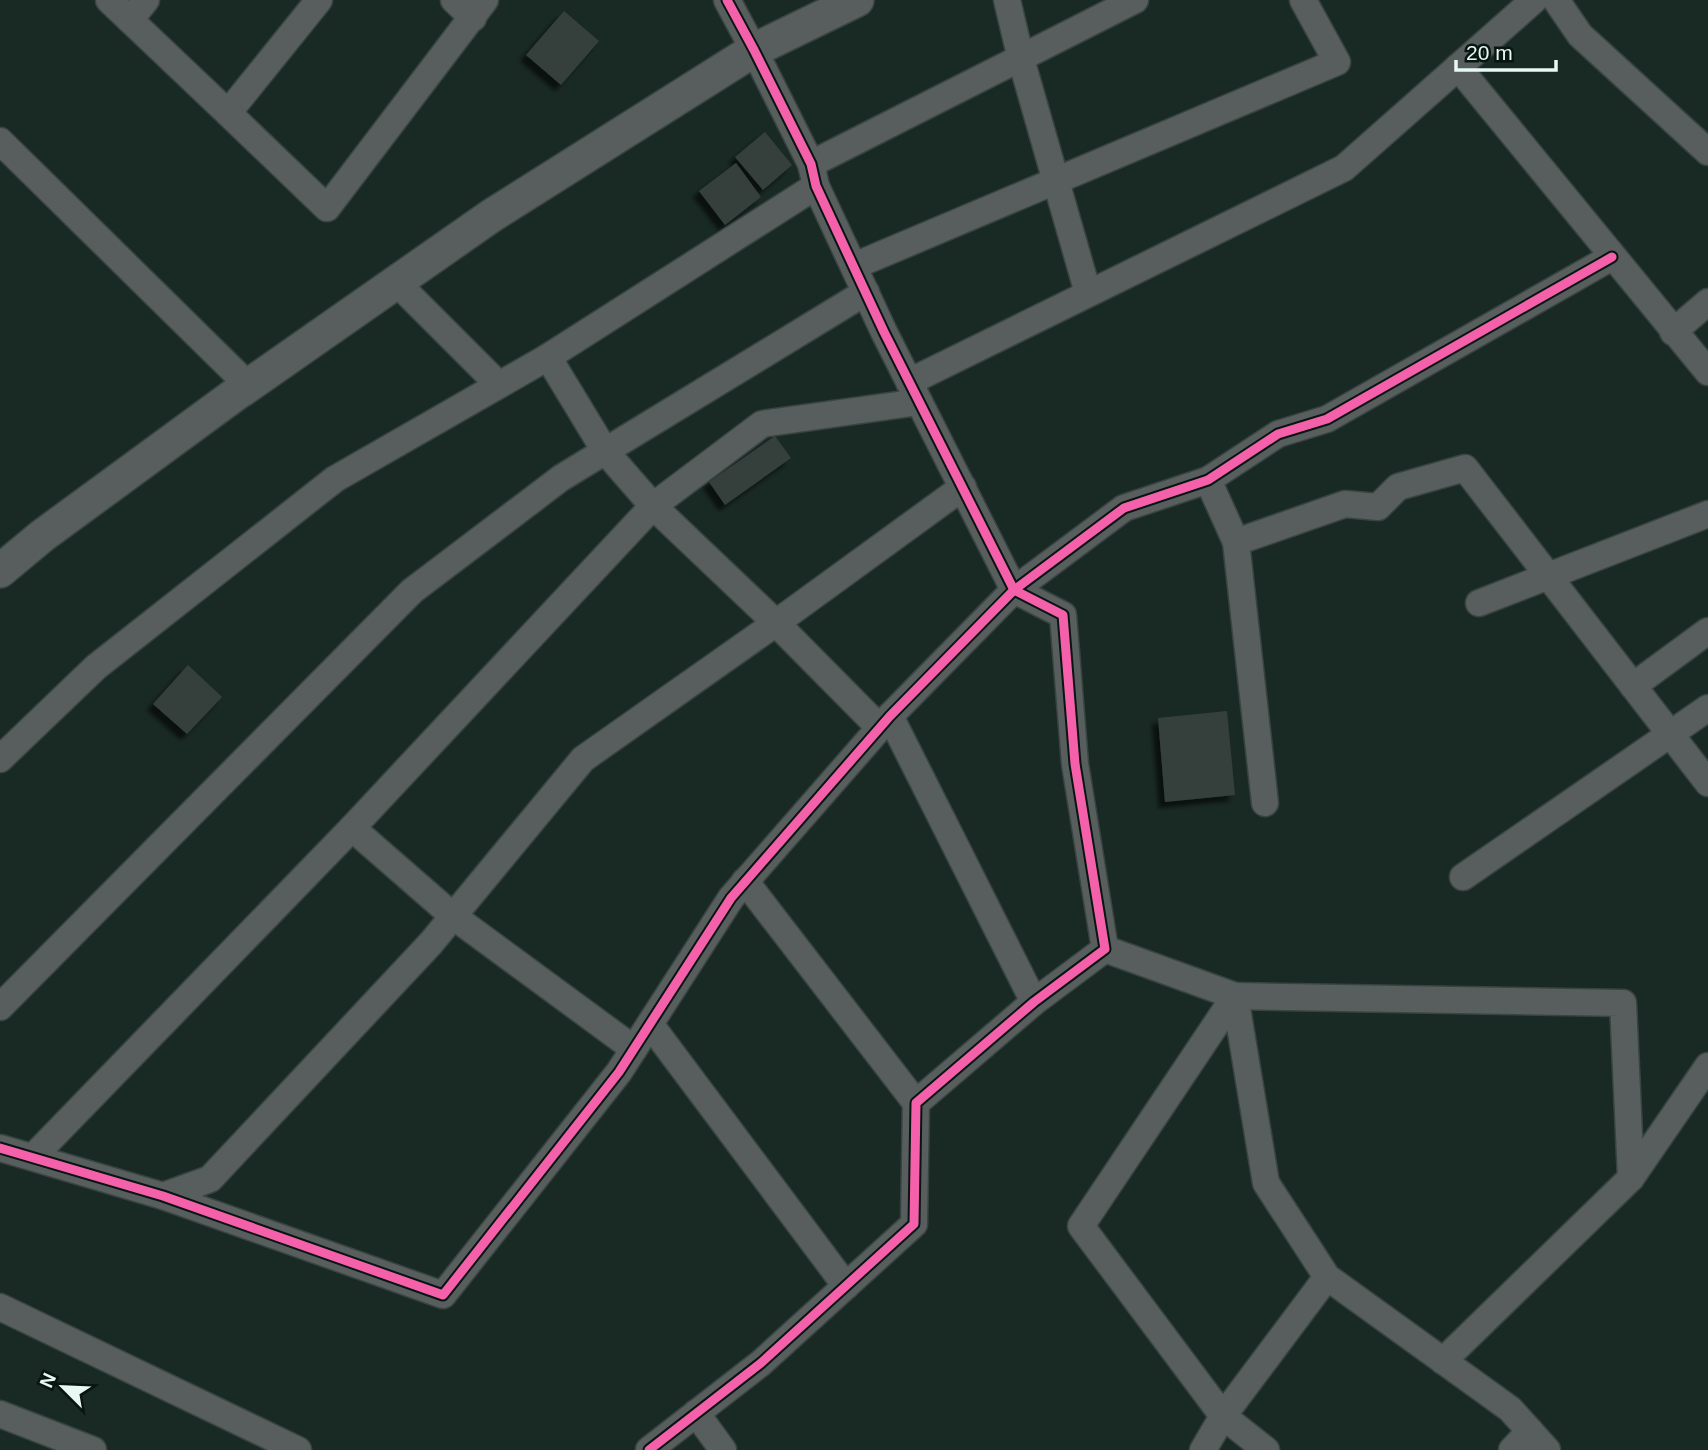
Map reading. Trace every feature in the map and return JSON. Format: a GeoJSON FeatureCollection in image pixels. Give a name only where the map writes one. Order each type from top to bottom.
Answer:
{"type":"FeatureCollection","features":[{"type":"Feature","properties":{"kind":"street"},"geometry":{"type":"LineString","coordinates":[[109,0],[138,10],[228,113],[327,208],[470,6]]}},
{"type":"Feature","properties":{"kind":"street"},"geometry":{"type":"LineString","coordinates":[[228,113],[319,0]]}},
{"type":"Feature","properties":{"kind":"street"},"geometry":{"type":"LineString","coordinates":[[726,0],[754,50],[914,392],[1014,590],[1063,615],[1075,764],[1105,949]]}},
{"type":"Feature","properties":{"kind":"street"},"geometry":{"type":"LineString","coordinates":[[0,572],[42,536],[245,387],[491,216],[754,50],[857,0]]}},
{"type":"Feature","properties":{"kind":"street"},"geometry":{"type":"LineString","coordinates":[[1007,0],[1021,59],[1088,293]]}},
{"type":"Feature","properties":{"kind":"street"},"geometry":{"type":"LineString","coordinates":[[0,759],[96,667],[335,479],[548,357],[814,175],[1021,59],[1135,0]]}},
{"type":"Feature","properties":{"kind":"street"},"geometry":{"type":"LineString","coordinates":[[854,266],[1337,62],[1303,0]]}},
{"type":"Feature","properties":{"kind":"street"},"geometry":{"type":"LineString","coordinates":[[33,1157],[352,828],[653,506],[762,424],[914,392],[1088,293],[1344,168],[1534,0]]}},
{"type":"Feature","properties":{"kind":"street"},"geometry":{"type":"LineString","coordinates":[[1556,0],[1580,35],[1708,152]]}},
{"type":"Feature","properties":{"kind":"street"},"geometry":{"type":"LineString","coordinates":[[1458,67],[1708,372]]}},
{"type":"Feature","properties":{"kind":"street"},"geometry":{"type":"LineString","coordinates":[[0,141],[245,387]]}},
{"type":"Feature","properties":{"kind":"street"},"geometry":{"type":"LineString","coordinates":[[0,1148],[163,1196],[443,1295],[619,1072],[745,881],[885,722],[1014,590],[1125,508],[1208,480],[1278,434],[1327,419],[1612,257]]}},
{"type":"Feature","properties":{"kind":"street"},"geometry":{"type":"LineString","coordinates":[[395,281],[499,385]]}},
{"type":"Feature","properties":{"kind":"street"},"geometry":{"type":"LineString","coordinates":[[0,1007],[412,591],[561,478],[866,292]]}},
{"type":"Feature","properties":{"kind":"street"},"geometry":{"type":"LineString","coordinates":[[1673,331],[1708,302]]}},
{"type":"Feature","properties":{"kind":"street"},"geometry":{"type":"LineString","coordinates":[[548,357],[605,451],[653,506],[885,722],[1034,1002]]}},
{"type":"Feature","properties":{"kind":"street"},"geometry":{"type":"LineString","coordinates":[[1236,542],[1345,504],[1378,507],[1398,487],[1465,468],[1708,783]]}},
{"type":"Feature","properties":{"kind":"street"},"geometry":{"type":"LineString","coordinates":[[1208,480],[1236,542],[1265,803]]}},
{"type":"Feature","properties":{"kind":"street"},"geometry":{"type":"LineString","coordinates":[[163,1196],[210,1179],[431,943],[583,759],[963,487]]}},
{"type":"Feature","properties":{"kind":"street"},"geometry":{"type":"LineString","coordinates":[[1479,603],[1708,514]]}},
{"type":"Feature","properties":{"kind":"street"},"geometry":{"type":"LineString","coordinates":[[1633,686],[1708,631]]}},
{"type":"Feature","properties":{"kind":"street"},"geometry":{"type":"LineString","coordinates":[[1463,877],[1708,708]]}},
{"type":"Feature","properties":{"kind":"street"},"geometry":{"type":"LineString","coordinates":[[352,828],[453,916],[634,1049]]}},
{"type":"Feature","properties":{"kind":"street"},"geometry":{"type":"LineString","coordinates":[[649,1450],[761,1363],[914,1224],[916,1102],[745,881]]}},
{"type":"Feature","properties":{"kind":"street"},"geometry":{"type":"LineString","coordinates":[[1105,949],[1235,996],[1623,1003],[1630,1178]]}},
{"type":"Feature","properties":{"kind":"street"},"geometry":{"type":"LineString","coordinates":[[916,1102],[1034,1002],[1105,949]]}},
{"type":"Feature","properties":{"kind":"street"},"geometry":{"type":"LineString","coordinates":[[1235,996],[1266,1183],[1327,1277],[1510,1409],[1530,1444]]}},
{"type":"Feature","properties":{"kind":"street"},"geometry":{"type":"LineString","coordinates":[[1235,996],[1082,1226],[1223,1416],[1266,1450]]}},
{"type":"Feature","properties":{"kind":"street"},"geometry":{"type":"LineString","coordinates":[[650,1024],[846,1286]]}},
{"type":"Feature","properties":{"kind":"street"},"geometry":{"type":"LineString","coordinates":[[1443,1361],[1630,1178],[1708,1066]]}},
{"type":"Feature","properties":{"kind":"street"},"geometry":{"type":"LineString","coordinates":[[1203,1450],[1223,1416],[1327,1277]]}},
{"type":"Feature","properties":{"kind":"street"},"geometry":{"type":"LineString","coordinates":[[0,1307],[298,1450]]}},
{"type":"Feature","properties":{"kind":"street"},"geometry":{"type":"LineString","coordinates":[[696,1413],[723,1450]]}},
{"type":"Feature","properties":{"kind":"street"},"geometry":{"type":"LineString","coordinates":[[0,1414],[34,1440],[93,1450]]}},
{"type":"Feature","properties":{"kind":"building"},"geometry":{"type":"Polygon","coordinates":[[[564,11],[599,41],[561,85],[526,55],[564,11]]]}},
{"type":"Feature","properties":{"kind":"building"},"geometry":{"type":"Polygon","coordinates":[[[765,132],[792,165],[763,190],[735,157],[765,132]]]}},
{"type":"Feature","properties":{"kind":"building"},"geometry":{"type":"Polygon","coordinates":[[[736,163],[761,197],[725,225],[699,191],[736,163]]]}},
{"type":"Feature","properties":{"kind":"building"},"geometry":{"type":"Polygon","coordinates":[[[775,436],[791,458],[725,505],[709,482],[775,436]]]}},
{"type":"Feature","properties":{"kind":"building"},"geometry":{"type":"Polygon","coordinates":[[[188,665],[222,697],[187,734],[153,704],[188,665]]]}},
{"type":"Feature","properties":{"kind":"building"},"geometry":{"type":"Polygon","coordinates":[[[1227,711],[1235,795],[1165,802],[1158,718],[1227,711]]]}},
{"type":"Feature","properties":{"kind":"cycle path"},"geometry":{"type":"LineString","coordinates":[[649,1450],[761,1363],[914,1224],[916,1103],[1034,1002],[1105,949],[1075,764],[1063,615],[1014,590],[884,332],[816,186],[811,164],[727,0]]}},
{"type":"Feature","properties":{"kind":"cycle path"},"geometry":{"type":"LineString","coordinates":[[0,1148],[163,1196],[443,1295],[619,1072],[731,898],[890,716],[1014,590],[1124,508],[1208,480],[1278,434],[1327,419],[1612,257]]}}]}
